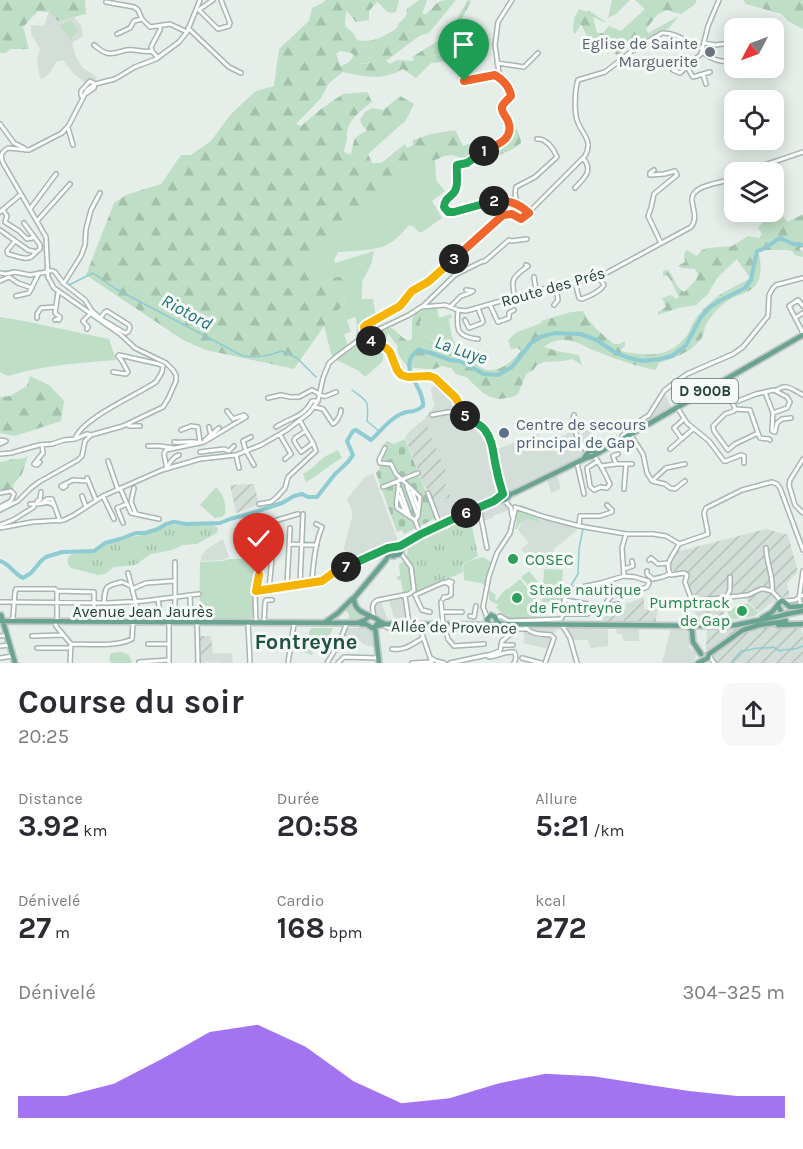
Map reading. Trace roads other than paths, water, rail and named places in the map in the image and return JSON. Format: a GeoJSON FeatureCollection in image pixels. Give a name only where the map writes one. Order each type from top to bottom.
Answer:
{"type":"FeatureCollection","features":[{"type":"Feature","properties":{"kind":"main road","name":"D 900B"},"geometry":{"type":"LineString","coordinates":[[591,454],[622,439],[629,432],[803,334]]}},
{"type":"Feature","properties":{"kind":"main road"},"geometry":{"type":"LineString","coordinates":[[324,623],[354,598],[395,551],[411,539],[439,522],[505,497],[591,454]]}},
{"type":"Feature","properties":{"kind":"main road"},"geometry":{"type":"LineString","coordinates":[[354,598],[355,604],[373,623],[378,660]]}},
{"type":"Feature","properties":{"kind":"main road"},"geometry":{"type":"LineString","coordinates":[[745,623],[803,606]]}},
{"type":"Feature","properties":{"kind":"main road"},"geometry":{"type":"LineString","coordinates":[[490,621],[517,626],[535,624],[727,625],[745,623],[784,611],[803,612]]}},
{"type":"Feature","properties":{"kind":"main road"},"geometry":{"type":"LineString","coordinates":[[784,611],[794,624],[803,624]]}},
{"type":"Feature","properties":{"kind":"main road"},"geometry":{"type":"LineString","coordinates":[[697,663],[705,655],[743,630],[769,624],[784,611]]}},
{"type":"Feature","properties":{"kind":"main road"},"geometry":{"type":"LineString","coordinates":[[5,620],[15,663]]}},
{"type":"Feature","properties":{"kind":"main road","name":"Avenue Jean Jaurès"},"geometry":{"type":"LineString","coordinates":[[5,620],[133,623],[373,623]]}},
{"type":"Feature","properties":{"kind":"main road"},"geometry":{"type":"LineString","coordinates":[[373,623],[444,626],[490,621],[526,627],[556,625]]}},
{"type":"Feature","properties":{"kind":"main road"},"geometry":{"type":"LineString","coordinates":[[373,623],[409,623],[421,626]]}},
{"type":"Feature","properties":{"kind":"main road","name":"Avenue Jean Jaurès"},"geometry":{"type":"LineString","coordinates":[[307,624],[347,624]]}},
{"type":"Feature","properties":{"kind":"main road"},"geometry":{"type":"LineString","coordinates":[[685,625],[691,628],[694,644],[705,655]]}},
{"type":"Feature","properties":{"kind":"street"},"geometry":{"type":"LineString","coordinates":[[97,317],[107,311],[129,325],[130,328],[124,333],[90,314],[58,292],[50,283],[47,271],[47,239],[2,160],[3,152],[10,148],[32,149],[62,134],[68,128],[84,97],[81,94],[82,90],[90,81],[95,84],[115,79],[135,67],[158,58],[181,40],[200,0]]}},
{"type":"Feature","properties":{"kind":"street"},"geometry":{"type":"LineString","coordinates":[[194,14],[213,0]]}},
{"type":"Feature","properties":{"kind":"street"},"geometry":{"type":"LineString","coordinates":[[199,10],[218,29],[229,26],[230,23],[221,0]]}},
{"type":"Feature","properties":{"kind":"street"},"geometry":{"type":"LineString","coordinates":[[512,0],[498,22],[495,45],[497,74],[511,94],[502,108],[508,123],[507,136],[497,146],[479,154],[467,163],[457,165],[456,188],[444,202],[444,207],[450,212],[490,201],[507,201],[517,204],[529,213]]}},
{"type":"Feature","properties":{"kind":"street"},"geometry":{"type":"LineString","coordinates":[[675,64],[673,70],[678,73],[682,72],[702,51],[708,26],[719,0]]}},
{"type":"Feature","properties":{"kind":"street"},"geometry":{"type":"LineString","coordinates":[[106,2],[134,7],[150,27],[171,24],[187,30],[229,67],[241,73]]}},
{"type":"Feature","properties":{"kind":"street"},"geometry":{"type":"LineString","coordinates":[[117,34],[130,28],[134,21],[142,19]]}},
{"type":"Feature","properties":{"kind":"street"},"geometry":{"type":"LineString","coordinates":[[158,58],[151,46],[160,26]]}},
{"type":"Feature","properties":{"kind":"street"},"geometry":{"type":"LineString","coordinates":[[490,621],[483,607],[489,576],[497,554],[510,533],[513,508],[505,497],[496,468],[494,450],[480,425],[470,420],[456,398],[435,378],[401,375],[390,352],[371,342],[366,336],[364,327],[367,323],[400,306],[412,291],[428,282],[502,216],[512,214],[521,219],[529,213],[583,158],[589,144],[576,119],[578,80],[605,72],[632,51],[662,33],[673,34],[712,59],[724,62]]}},
{"type":"Feature","properties":{"kind":"street"},"geometry":{"type":"LineString","coordinates":[[704,43],[724,44]]}},
{"type":"Feature","properties":{"kind":"street"},"geometry":{"type":"LineString","coordinates":[[94,45],[108,54],[127,50],[152,51]]}},
{"type":"Feature","properties":{"kind":"street"},"geometry":{"type":"LineString","coordinates":[[497,63],[524,66],[538,53]]}},
{"type":"Feature","properties":{"kind":"street"},"geometry":{"type":"LineString","coordinates":[[687,67],[693,77],[710,72]]}},
{"type":"Feature","properties":{"kind":"street"},"geometry":{"type":"LineString","coordinates":[[464,81],[497,74]]}},
{"type":"Feature","properties":{"kind":"street"},"geometry":{"type":"LineString","coordinates":[[703,74],[706,84]]}},
{"type":"Feature","properties":{"kind":"street"},"geometry":{"type":"LineString","coordinates":[[0,124],[14,143],[25,150]]}},
{"type":"Feature","properties":{"kind":"street"},"geometry":{"type":"LineString","coordinates":[[68,128],[73,145]]}},
{"type":"Feature","properties":{"kind":"street"},"geometry":{"type":"LineString","coordinates":[[517,204],[516,187],[535,177],[557,157],[549,144],[542,139],[537,140]]}},
{"type":"Feature","properties":{"kind":"street"},"geometry":{"type":"LineString","coordinates":[[774,162],[803,152]]}},
{"type":"Feature","properties":{"kind":"street"},"geometry":{"type":"LineString","coordinates":[[575,188],[588,173],[588,165],[583,158]]}},
{"type":"Feature","properties":{"kind":"street"},"geometry":{"type":"LineString","coordinates":[[654,170],[650,175],[676,171],[677,175],[653,196],[648,216],[661,243]]}},
{"type":"Feature","properties":{"kind":"street"},"geometry":{"type":"LineString","coordinates":[[30,209],[56,174]]}},
{"type":"Feature","properties":{"kind":"street","name":"Route des Prés"},"geometry":{"type":"LineString","coordinates":[[458,310],[466,311],[536,291],[599,277],[693,225],[695,217],[692,198],[694,192],[724,181]]}},
{"type":"Feature","properties":{"kind":"street"},"geometry":{"type":"LineString","coordinates":[[37,221],[70,184]]}},
{"type":"Feature","properties":{"kind":"street"},"geometry":{"type":"LineString","coordinates":[[65,283],[81,256],[91,210],[100,192]]}},
{"type":"Feature","properties":{"kind":"street"},"geometry":{"type":"LineString","coordinates":[[21,195],[30,209]]}},
{"type":"Feature","properties":{"kind":"street"},"geometry":{"type":"LineString","coordinates":[[21,195],[1,211],[7,216],[5,222],[28,240],[32,237]]}},
{"type":"Feature","properties":{"kind":"street"},"geometry":{"type":"LineString","coordinates":[[15,241],[7,251],[8,254],[27,259],[39,249],[40,245],[24,223]]}},
{"type":"Feature","properties":{"kind":"street"},"geometry":{"type":"LineString","coordinates":[[0,230],[28,250],[36,252]]}},
{"type":"Feature","properties":{"kind":"street"},"geometry":{"type":"LineString","coordinates":[[0,527],[60,521],[103,496],[133,486],[139,480],[168,468],[200,459],[231,457],[247,452],[280,435],[300,421],[314,407],[318,401],[323,378],[331,362],[366,336],[422,307],[455,275],[485,261],[508,241],[526,239]]}},
{"type":"Feature","properties":{"kind":"street"},"geometry":{"type":"LineString","coordinates":[[515,297],[512,282],[528,266],[526,266]]}},
{"type":"Feature","properties":{"kind":"street"},"geometry":{"type":"LineString","coordinates":[[0,273],[15,272],[30,275],[47,271],[55,272],[82,298],[97,317],[135,348],[168,365],[175,374],[176,381],[165,405],[127,424],[75,439],[0,454]]}},
{"type":"Feature","properties":{"kind":"street"},"geometry":{"type":"LineString","coordinates":[[16,296],[28,294],[39,273]]}},
{"type":"Feature","properties":{"kind":"street"},"geometry":{"type":"LineString","coordinates":[[0,281],[9,277],[32,288]]}},
{"type":"Feature","properties":{"kind":"street"},"geometry":{"type":"LineString","coordinates":[[575,282],[579,298],[582,300],[603,287],[599,277]]}},
{"type":"Feature","properties":{"kind":"street"},"geometry":{"type":"LineString","coordinates":[[534,278],[536,291]]}},
{"type":"Feature","properties":{"kind":"street"},"geometry":{"type":"LineString","coordinates":[[685,481],[675,489],[652,481],[647,473],[643,454],[629,432],[649,415],[664,391],[683,376],[733,354],[743,347],[768,316],[772,288],[803,278]]}},
{"type":"Feature","properties":{"kind":"street"},"geometry":{"type":"LineString","coordinates":[[554,305],[558,300],[556,286]]}},
{"type":"Feature","properties":{"kind":"street"},"geometry":{"type":"LineString","coordinates":[[451,306],[461,296],[473,291],[466,290]]}},
{"type":"Feature","properties":{"kind":"street"},"geometry":{"type":"LineString","coordinates":[[55,320],[59,320],[60,317],[55,313],[58,292]]}},
{"type":"Feature","properties":{"kind":"street"},"geometry":{"type":"LineString","coordinates":[[803,306],[798,300],[789,306],[803,334]]}},
{"type":"Feature","properties":{"kind":"street"},"geometry":{"type":"LineString","coordinates":[[490,305],[498,322],[508,318],[509,312],[514,310]]}},
{"type":"Feature","properties":{"kind":"street"},"geometry":{"type":"LineString","coordinates":[[422,307],[451,306],[458,310],[458,328],[461,334],[467,338],[478,339]]}},
{"type":"Feature","properties":{"kind":"street"},"geometry":{"type":"LineString","coordinates":[[37,318],[41,308],[55,307]]}},
{"type":"Feature","properties":{"kind":"street"},"geometry":{"type":"LineString","coordinates":[[465,320],[469,328],[482,323],[478,308]]}},
{"type":"Feature","properties":{"kind":"street"},"geometry":{"type":"LineString","coordinates":[[795,318],[803,313]]}},
{"type":"Feature","properties":{"kind":"street"},"geometry":{"type":"LineString","coordinates":[[87,329],[83,321],[90,314]]}},
{"type":"Feature","properties":{"kind":"street"},"geometry":{"type":"LineString","coordinates":[[75,439],[79,432],[96,417],[156,382],[163,366],[119,355],[117,356],[122,360],[128,372],[126,374],[113,372]]}},
{"type":"Feature","properties":{"kind":"street"},"geometry":{"type":"LineString","coordinates":[[776,391],[786,386],[803,395]]}},
{"type":"Feature","properties":{"kind":"street"},"geometry":{"type":"LineString","coordinates":[[705,391],[708,393],[721,387],[735,409]]}},
{"type":"Feature","properties":{"kind":"street"},"geometry":{"type":"LineString","coordinates":[[268,398],[281,395],[299,397],[312,390],[319,396],[336,392]]}},
{"type":"Feature","properties":{"kind":"street"},"geometry":{"type":"LineString","coordinates":[[733,403],[765,392],[776,391],[787,397],[789,404],[787,408],[773,413]]}},
{"type":"Feature","properties":{"kind":"street"},"geometry":{"type":"LineString","coordinates":[[765,392],[773,413],[771,430],[774,432],[782,418],[791,418]]}},
{"type":"Feature","properties":{"kind":"street"},"geometry":{"type":"LineString","coordinates":[[276,427],[297,418],[309,408],[312,401],[318,401]]}},
{"type":"Feature","properties":{"kind":"street"},"geometry":{"type":"LineString","coordinates":[[314,407],[323,409],[333,424],[341,410]]}},
{"type":"Feature","properties":{"kind":"street"},"geometry":{"type":"LineString","coordinates":[[677,407],[684,419],[710,441],[726,461],[743,455],[744,463]]}},
{"type":"Feature","properties":{"kind":"street"},"geometry":{"type":"LineString","coordinates":[[728,450],[714,431],[713,426],[725,414],[735,409],[750,410],[760,438],[770,440]]}},
{"type":"Feature","properties":{"kind":"street"},"geometry":{"type":"LineString","coordinates":[[168,468],[166,450],[202,443],[246,417],[244,415],[232,419],[227,411]]}},
{"type":"Feature","properties":{"kind":"street"},"geometry":{"type":"LineString","coordinates":[[432,415],[463,412]]}},
{"type":"Feature","properties":{"kind":"street"},"geometry":{"type":"LineString","coordinates":[[574,415],[572,425],[582,446],[598,461],[610,484],[607,488],[601,487],[594,490],[590,487],[587,468],[598,461]]}},
{"type":"Feature","properties":{"kind":"street"},"geometry":{"type":"LineString","coordinates":[[682,439],[674,428],[684,419]]}},
{"type":"Feature","properties":{"kind":"street"},"geometry":{"type":"LineString","coordinates":[[259,504],[271,502],[280,494],[290,475],[316,449],[300,421]]}},
{"type":"Feature","properties":{"kind":"street"},"geometry":{"type":"LineString","coordinates":[[127,424],[140,426]]}},
{"type":"Feature","properties":{"kind":"street"},"geometry":{"type":"LineString","coordinates":[[181,430],[191,426],[198,427],[202,443]]}},
{"type":"Feature","properties":{"kind":"street"},"geometry":{"type":"LineString","coordinates":[[209,427],[211,435]]}},
{"type":"Feature","properties":{"kind":"street"},"geometry":{"type":"LineString","coordinates":[[202,443],[219,428]]}},
{"type":"Feature","properties":{"kind":"street"},"geometry":{"type":"LineString","coordinates":[[670,449],[694,428]]}},
{"type":"Feature","properties":{"kind":"street"},"geometry":{"type":"LineString","coordinates":[[306,430],[294,440],[302,453],[313,443]]}},
{"type":"Feature","properties":{"kind":"street"},"geometry":{"type":"LineString","coordinates":[[719,453],[758,433]]}},
{"type":"Feature","properties":{"kind":"street"},"geometry":{"type":"LineString","coordinates":[[0,509],[18,501],[33,487],[78,460],[82,456],[85,441],[91,435]]}},
{"type":"Feature","properties":{"kind":"street"},"geometry":{"type":"LineString","coordinates":[[280,435],[291,454],[285,459]]}},
{"type":"Feature","properties":{"kind":"street"},"geometry":{"type":"LineString","coordinates":[[251,437],[243,441],[254,465]]}},
{"type":"Feature","properties":{"kind":"street"},"geometry":{"type":"LineString","coordinates":[[174,442],[202,443]]}},
{"type":"Feature","properties":{"kind":"street"},"geometry":{"type":"LineString","coordinates":[[40,462],[37,465],[34,464],[43,453],[42,445]]}},
{"type":"Feature","properties":{"kind":"street"},"geometry":{"type":"LineString","coordinates":[[148,446],[174,448]]}},
{"type":"Feature","properties":{"kind":"street"},"geometry":{"type":"LineString","coordinates":[[229,451],[234,446]]}},
{"type":"Feature","properties":{"kind":"street"},"geometry":{"type":"LineString","coordinates":[[385,448],[379,460],[380,463],[391,464],[399,481],[396,505],[413,519]]}},
{"type":"Feature","properties":{"kind":"street"},"geometry":{"type":"LineString","coordinates":[[200,452],[224,449],[229,451]]}},
{"type":"Feature","properties":{"kind":"street"},"geometry":{"type":"LineString","coordinates":[[229,451],[231,457]]}},
{"type":"Feature","properties":{"kind":"street"},"geometry":{"type":"LineString","coordinates":[[615,464],[614,456],[618,454]]}},
{"type":"Feature","properties":{"kind":"street"},"geometry":{"type":"LineString","coordinates":[[168,468],[179,455]]}},
{"type":"Feature","properties":{"kind":"street"},"geometry":{"type":"LineString","coordinates":[[236,455],[239,468]]}},
{"type":"Feature","properties":{"kind":"street"},"geometry":{"type":"LineString","coordinates":[[803,459],[789,484],[795,505],[803,513]]}},
{"type":"Feature","properties":{"kind":"street"},"geometry":{"type":"LineString","coordinates":[[108,460],[131,513],[159,519]]}},
{"type":"Feature","properties":{"kind":"street"},"geometry":{"type":"LineString","coordinates":[[577,463],[584,494]]}},
{"type":"Feature","properties":{"kind":"street"},"geometry":{"type":"LineString","coordinates":[[624,489],[626,464]]}},
{"type":"Feature","properties":{"kind":"street"},"geometry":{"type":"LineString","coordinates":[[600,466],[632,464]]}},
{"type":"Feature","properties":{"kind":"street"},"geometry":{"type":"LineString","coordinates":[[652,481],[666,468],[685,464]]}},
{"type":"Feature","properties":{"kind":"street"},"geometry":{"type":"LineString","coordinates":[[383,487],[418,473]]}},
{"type":"Feature","properties":{"kind":"street"},"geometry":{"type":"LineString","coordinates":[[66,484],[73,480],[87,479],[96,500]]}},
{"type":"Feature","properties":{"kind":"street"},"geometry":{"type":"LineString","coordinates":[[399,481],[406,484],[420,497],[418,516]]}},
{"type":"Feature","properties":{"kind":"street"},"geometry":{"type":"LineString","coordinates":[[670,574],[667,566],[679,544],[708,534],[704,513],[706,508],[742,490],[772,482],[777,484],[781,490],[803,550]]}},
{"type":"Feature","properties":{"kind":"street"},"geometry":{"type":"LineString","coordinates":[[406,484],[418,509]]}},
{"type":"Feature","properties":{"kind":"street"},"geometry":{"type":"LineString","coordinates":[[133,486],[131,502],[136,514]]}},
{"type":"Feature","properties":{"kind":"street"},"geometry":{"type":"LineString","coordinates":[[399,488],[406,514]]}},
{"type":"Feature","properties":{"kind":"street"},"geometry":{"type":"LineString","coordinates":[[411,490],[418,516]]}},
{"type":"Feature","properties":{"kind":"street"},"geometry":{"type":"LineString","coordinates":[[0,493],[11,491],[14,494],[11,501],[0,509]]}},
{"type":"Feature","properties":{"kind":"street"},"geometry":{"type":"LineString","coordinates":[[41,492],[38,504],[52,499],[60,521]]}},
{"type":"Feature","properties":{"kind":"street"},"geometry":{"type":"LineString","coordinates":[[428,493],[439,522]]}},
{"type":"Feature","properties":{"kind":"street"},"geometry":{"type":"LineString","coordinates":[[398,494],[418,528]]}},
{"type":"Feature","properties":{"kind":"street"},"geometry":{"type":"LineString","coordinates":[[82,496],[86,507]]}},
{"type":"Feature","properties":{"kind":"street"},"geometry":{"type":"LineString","coordinates":[[103,496],[114,519]]}},
{"type":"Feature","properties":{"kind":"street"},"geometry":{"type":"LineString","coordinates":[[404,504],[413,500]]}},
{"type":"Feature","properties":{"kind":"street"},"geometry":{"type":"LineString","coordinates":[[0,527],[33,508],[34,504],[30,504]]}},
{"type":"Feature","properties":{"kind":"street"},"geometry":{"type":"LineString","coordinates":[[123,523],[117,508],[127,504]]}},
{"type":"Feature","properties":{"kind":"street"},"geometry":{"type":"LineString","coordinates":[[579,525],[580,516],[600,516],[612,512],[607,505]]}},
{"type":"Feature","properties":{"kind":"street"},"geometry":{"type":"LineString","coordinates":[[479,507],[487,548]]}},
{"type":"Feature","properties":{"kind":"street"},"geometry":{"type":"LineString","coordinates":[[513,508],[522,508],[545,517],[626,534],[666,536],[679,544]]}},
{"type":"Feature","properties":{"kind":"street"},"geometry":{"type":"LineString","coordinates":[[256,623],[256,591],[262,526],[298,514]]}},
{"type":"Feature","properties":{"kind":"street"},"geometry":{"type":"LineString","coordinates":[[300,584],[303,514]]}},
{"type":"Feature","properties":{"kind":"street"},"geometry":{"type":"LineString","coordinates":[[413,519],[418,516]]}},
{"type":"Feature","properties":{"kind":"street"},"geometry":{"type":"LineString","coordinates":[[312,582],[313,565],[322,527],[316,524]]}},
{"type":"Feature","properties":{"kind":"street"},"geometry":{"type":"LineString","coordinates":[[287,586],[290,528]]}},
{"type":"Feature","properties":{"kind":"street"},"geometry":{"type":"LineString","coordinates":[[624,576],[622,550],[626,534]]}},
{"type":"Feature","properties":{"kind":"street"},"geometry":{"type":"LineString","coordinates":[[290,544],[318,545]]}},
{"type":"Feature","properties":{"kind":"street"},"geometry":{"type":"LineString","coordinates":[[269,589],[273,547]]}},
{"type":"Feature","properties":{"kind":"street"},"geometry":{"type":"LineString","coordinates":[[766,548],[772,580],[770,588],[784,611],[802,596]]}},
{"type":"Feature","properties":{"kind":"street"},"geometry":{"type":"LineString","coordinates":[[256,591],[324,580],[338,570],[366,557],[395,551],[405,558],[411,567],[413,593],[422,610],[430,612]]}},
{"type":"Feature","properties":{"kind":"street"},"geometry":{"type":"LineString","coordinates":[[649,560],[651,558],[658,564],[668,563]]}},
{"type":"Feature","properties":{"kind":"street"},"geometry":{"type":"LineString","coordinates":[[624,569],[633,567],[632,561]]}},
{"type":"Feature","properties":{"kind":"street"},"geometry":{"type":"LineString","coordinates":[[139,662],[169,661],[169,635],[175,597],[175,562]]}},
{"type":"Feature","properties":{"kind":"street"},"geometry":{"type":"LineString","coordinates":[[647,571],[652,579],[670,574],[685,574],[687,577],[685,583],[690,599],[693,601],[730,595],[748,595],[770,588]]}},
{"type":"Feature","properties":{"kind":"street"},"geometry":{"type":"LineString","coordinates":[[803,571],[800,603],[803,606]]}},
{"type":"Feature","properties":{"kind":"street"},"geometry":{"type":"LineString","coordinates":[[128,573],[141,622]]}},
{"type":"Feature","properties":{"kind":"street"},"geometry":{"type":"LineString","coordinates":[[145,576],[146,584]]}},
{"type":"Feature","properties":{"kind":"street"},"geometry":{"type":"LineString","coordinates":[[489,576],[484,606],[490,621]]}},
{"type":"Feature","properties":{"kind":"street"},"geometry":{"type":"LineString","coordinates":[[490,621],[500,616],[509,621],[560,620],[564,614],[564,595],[567,590],[624,576],[648,581],[647,587],[635,592]]}},
{"type":"Feature","properties":{"kind":"street"},"geometry":{"type":"LineString","coordinates":[[730,578],[730,595]]}},
{"type":"Feature","properties":{"kind":"street"},"geometry":{"type":"LineString","coordinates":[[104,603],[105,590],[122,582],[132,588],[174,581]]}},
{"type":"Feature","properties":{"kind":"street"},"geometry":{"type":"LineString","coordinates":[[605,582],[611,597],[607,604],[618,604]]}},
{"type":"Feature","properties":{"kind":"street"},"geometry":{"type":"LineString","coordinates":[[373,623],[373,605],[376,601],[413,593],[442,583],[449,584],[451,595],[442,600],[444,626],[448,639],[454,646],[484,644]]}},
{"type":"Feature","properties":{"kind":"street"},"geometry":{"type":"LineString","coordinates":[[5,620],[14,602],[16,589],[55,589],[57,591],[93,592],[94,622]]}},
{"type":"Feature","properties":{"kind":"street"},"geometry":{"type":"LineString","coordinates":[[57,591],[56,622],[71,646],[71,662]]}},
{"type":"Feature","properties":{"kind":"street"},"geometry":{"type":"LineString","coordinates":[[0,602],[104,603],[199,594]]}},
{"type":"Feature","properties":{"kind":"street"},"geometry":{"type":"LineString","coordinates":[[406,594],[409,623]]}},
{"type":"Feature","properties":{"kind":"street"},"geometry":{"type":"LineString","coordinates":[[190,595],[191,623]]}},
{"type":"Feature","properties":{"kind":"street"},"geometry":{"type":"LineString","coordinates":[[159,599],[162,623]]}},
{"type":"Feature","properties":{"kind":"street"},"geometry":{"type":"LineString","coordinates":[[264,623],[266,600],[272,600]]}},
{"type":"Feature","properties":{"kind":"street"},"geometry":{"type":"LineString","coordinates":[[564,600],[587,604],[591,608],[587,614],[564,614]]}},
{"type":"Feature","properties":{"kind":"street"},"geometry":{"type":"LineString","coordinates":[[470,616],[474,617],[474,606],[483,607]]}},
{"type":"Feature","properties":{"kind":"street"},"geometry":{"type":"LineString","coordinates":[[442,612],[462,612]]}},
{"type":"Feature","properties":{"kind":"street","name":"Allée de Provence"},"geometry":{"type":"LineString","coordinates":[[490,621],[526,627],[538,634],[551,635],[554,638],[543,663]]}},
{"type":"Feature","properties":{"kind":"street"},"geometry":{"type":"LineString","coordinates":[[36,648],[125,642],[132,639],[133,623]]}},
{"type":"Feature","properties":{"kind":"street"},"geometry":{"type":"LineString","coordinates":[[197,623],[198,663]]}},
{"type":"Feature","properties":{"kind":"street"},"geometry":{"type":"LineString","coordinates":[[248,623],[250,663]]}},
{"type":"Feature","properties":{"kind":"street"},"geometry":{"type":"LineString","coordinates":[[288,663],[294,624]]}},
{"type":"Feature","properties":{"kind":"street"},"geometry":{"type":"LineString","coordinates":[[328,661],[347,624]]}},
{"type":"Feature","properties":{"kind":"street"},"geometry":{"type":"LineString","coordinates":[[526,627],[535,624]]}},
{"type":"Feature","properties":{"kind":"street"},"geometry":{"type":"LineString","coordinates":[[564,625],[577,663]]}},
{"type":"Feature","properties":{"kind":"street"},"geometry":{"type":"LineString","coordinates":[[421,626],[423,638],[433,662]]}},
{"type":"Feature","properties":{"kind":"street"},"geometry":{"type":"LineString","coordinates":[[450,663],[500,651],[501,641],[517,626]]}},
{"type":"Feature","properties":{"kind":"street"},"geometry":{"type":"LineString","coordinates":[[0,636],[7,635]]}},
{"type":"Feature","properties":{"kind":"street"},"geometry":{"type":"LineString","coordinates":[[32,636],[64,635]]}},
{"type":"Feature","properties":{"kind":"street"},"geometry":{"type":"LineString","coordinates":[[392,649],[406,648],[423,638]]}},
{"type":"Feature","properties":{"kind":"street"},"geometry":{"type":"LineString","coordinates":[[147,644],[169,644]]}},
{"type":"Feature","properties":{"kind":"street"},"geometry":{"type":"LineString","coordinates":[[0,646],[10,645]]}},
{"type":"Feature","properties":{"kind":"street"},"geometry":{"type":"LineString","coordinates":[[501,645],[513,645]]}},
{"type":"Feature","properties":{"kind":"street"},"geometry":{"type":"LineString","coordinates":[[487,655],[489,657],[513,652],[516,657],[514,663]]}},
{"type":"Feature","properties":{"kind":"street"},"geometry":{"type":"LineString","coordinates":[[705,655],[714,662]]}},
{"type":"Feature","properties":{"kind":"street"},"geometry":{"type":"LineString","coordinates":[[0,658],[13,656]]}},
{"type":"Feature","properties":{"kind":"street"},"geometry":{"type":"LineString","coordinates":[[338,663],[343,657],[366,657],[378,660]]}},
{"type":"Feature","properties":{"kind":"street"},"geometry":{"type":"LineString","coordinates":[[362,663],[366,657]]}},
{"type":"Feature","properties":{"kind":"street"},"geometry":{"type":"LineString","coordinates":[[522,658],[543,663]]}},
{"type":"Feature","properties":{"kind":"street"},"geometry":{"type":"LineString","coordinates":[[412,663],[444,663]]}},
{"type":"Feature","properties":{"kind":"waterway","name":"La Luye"},"geometry":{"type":"LineString","coordinates":[[0,561],[23,578],[46,557],[62,552],[94,551],[105,543],[136,533],[145,533],[174,522],[220,523],[282,503],[302,494],[317,497],[353,455],[347,441],[353,431],[356,430],[371,440],[397,416],[423,406],[409,363],[418,350],[460,361],[484,374],[498,375],[512,367],[531,343],[540,337],[555,333],[580,334],[597,340],[614,352],[643,361],[672,356],[686,345],[701,317],[710,307],[745,288],[751,280],[757,251],[780,238],[793,244],[803,245]]}},
{"type":"Feature","properties":{"kind":"waterway","name":"Riotord"},"geometry":{"type":"LineString","coordinates":[[1,272],[14,270]]}},
{"type":"Feature","properties":{"kind":"waterway","name":"Riotord"},"geometry":{"type":"LineString","coordinates":[[39,272],[44,270]]}},
{"type":"Feature","properties":{"kind":"waterway","name":"Riotord"},"geometry":{"type":"LineString","coordinates":[[61,278],[69,285],[93,273],[116,289],[243,356],[263,356],[282,351],[297,358],[316,377]]}},
{"type":"Feature","properties":{"kind":"waterway"},"geometry":{"type":"LineString","coordinates":[[352,390],[366,402],[367,421],[380,432]]}},
{"type":"Feature","properties":{"kind":"waterway"},"geometry":{"type":"LineString","coordinates":[[521,506],[542,514]]}},
{"type":"Feature","properties":{"kind":"waterway"},"geometry":{"type":"LineString","coordinates":[[570,587],[578,574],[583,529]]}},
{"type":"Feature","properties":{"kind":"waterway"},"geometry":{"type":"LineString","coordinates":[[329,663],[341,645]]}},
{"type":"Feature","properties":{"kind":"waterway"},"geometry":{"type":"LineString","coordinates":[[731,663],[741,651],[773,647],[780,651],[803,646]]}},
{"type":"Feature","properties":{"kind":"place","name":"Eglise de Sainte Marguerite"},"geometry":{"type":"Point","coordinates":[710,52]}},
{"type":"Feature","properties":{"kind":"place","name":"Centre de secours principal de Gap"},"geometry":{"type":"Point","coordinates":[504,433]}},
{"type":"Feature","properties":{"kind":"place","name":"COSEC"},"geometry":{"type":"Point","coordinates":[513,559]}},
{"type":"Feature","properties":{"kind":"place","name":"Stade nautique de Fontreyne"},"geometry":{"type":"Point","coordinates":[517,598]}},
{"type":"Feature","properties":{"kind":"place","name":"Pumptrack de Gap"},"geometry":{"type":"Point","coordinates":[742,611]}},
{"type":"Feature","properties":{"kind":"district","name":"Fontreyne"},"geometry":{"type":"Point","coordinates":[306,642]}}]}
